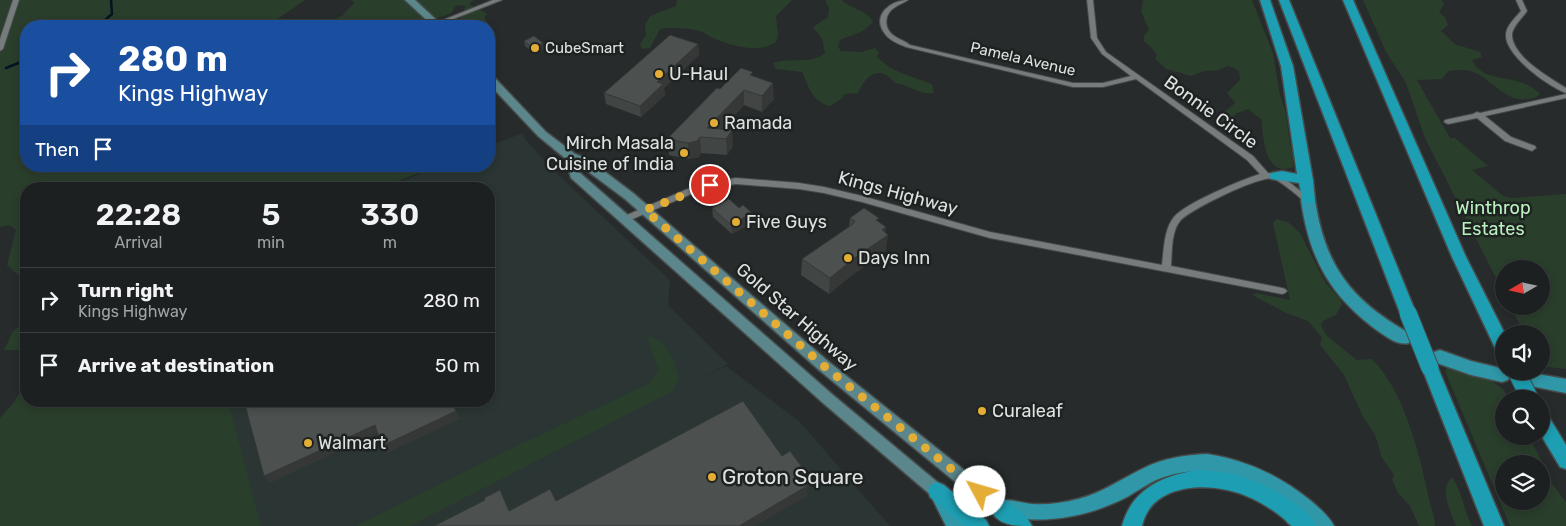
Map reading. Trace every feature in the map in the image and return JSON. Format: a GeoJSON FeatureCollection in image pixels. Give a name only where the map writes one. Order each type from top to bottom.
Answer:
{"type":"FeatureCollection","features":[{"type":"Feature","properties":{"kind":"highway"},"geometry":{"type":"LineString","coordinates":[[1265,0],[1288,66],[1315,239],[1334,277],[1350,297],[1372,317],[1403,338]]}},
{"type":"Feature","properties":{"kind":"highway"},"geometry":{"type":"LineString","coordinates":[[1284,0],[1408,313],[1435,362],[1494,526]]}},
{"type":"Feature","properties":{"kind":"highway"},"geometry":{"type":"LineString","coordinates":[[1290,0],[1339,121],[1383,248]]}},
{"type":"Feature","properties":{"kind":"highway"},"geometry":{"type":"LineString","coordinates":[[1348,0],[1458,257],[1495,331]]}},
{"type":"Feature","properties":{"kind":"highway"},"geometry":{"type":"LineString","coordinates":[[1354,0],[1368,46]]}},
{"type":"Feature","properties":{"kind":"highway"},"geometry":{"type":"LineString","coordinates":[[1271,176],[1306,180]]}},
{"type":"Feature","properties":{"kind":"highway"},"geometry":{"type":"LineString","coordinates":[[1435,362],[1495,371]]}},
{"type":"Feature","properties":{"kind":"highway"},"geometry":{"type":"LineString","coordinates":[[1515,380],[1523,390]]}},
{"type":"Feature","properties":{"kind":"highway"},"geometry":{"type":"LineString","coordinates":[[1537,381],[1566,386]]}},
{"type":"Feature","properties":{"kind":"highway"},"geometry":{"type":"LineString","coordinates":[[1550,434],[1566,461]]}},
{"type":"Feature","properties":{"kind":"highway"},"geometry":{"type":"LineString","coordinates":[[998,507],[1041,514],[1070,512],[1114,494],[1163,468],[1206,463],[1234,467],[1273,484],[1300,502],[1324,526]]}},
{"type":"Feature","properties":{"kind":"highway"},"geometry":{"type":"LineString","coordinates":[[1132,526],[1138,509],[1155,492],[1174,482],[1203,478],[1229,482],[1254,490],[1283,507],[1306,526]]}},
{"type":"Feature","properties":{"kind":"highway"},"geometry":{"type":"LineString","coordinates":[[937,491],[956,526]]}},
{"type":"Feature","properties":{"kind":"highway"},"geometry":{"type":"LineString","coordinates":[[937,491],[980,526]]}},
{"type":"Feature","properties":{"kind":"highway"},"geometry":{"type":"LineString","coordinates":[[998,507],[1022,526]]}},
{"type":"Feature","properties":{"kind":"main road"},"geometry":{"type":"LineString","coordinates":[[410,0],[432,20]]}},
{"type":"Feature","properties":{"kind":"main road","name":"Gold Star Highway"},"geometry":{"type":"LineString","coordinates":[[495,84],[542,134],[571,157],[584,162],[645,210],[824,366],[998,507]]}},
{"type":"Feature","properties":{"kind":"main road","name":"Gold Star Highway"},"geometry":{"type":"LineString","coordinates":[[571,157],[575,175],[828,399],[937,491]]}},
{"type":"Feature","properties":{"kind":"street"},"geometry":{"type":"LineString","coordinates":[[0,48],[16,0]]}},
{"type":"Feature","properties":{"kind":"street"},"geometry":{"type":"LineString","coordinates":[[449,20],[499,0]]}},
{"type":"Feature","properties":{"kind":"street","name":"Pamela Avenue"},"geometry":{"type":"LineString","coordinates":[[905,0],[888,8],[884,16],[884,25],[888,34],[908,46],[1074,85],[1103,85],[1136,77]]}},
{"type":"Feature","properties":{"kind":"street","name":"Pamela Avenue"},"geometry":{"type":"LineString","coordinates":[[1090,0],[1094,38],[1097,46],[1136,77]]}},
{"type":"Feature","properties":{"kind":"street"},"geometry":{"type":"LineString","coordinates":[[1519,0],[1524,11],[1510,30],[1509,34],[1513,48],[1528,64],[1566,91]]}},
{"type":"Feature","properties":{"kind":"street"},"geometry":{"type":"LineString","coordinates":[[0,16],[10,14]]}},
{"type":"Feature","properties":{"kind":"street","name":"Bonnie Circle"},"geometry":{"type":"LineString","coordinates":[[1136,77],[1250,158],[1271,176]]}},
{"type":"Feature","properties":{"kind":"street"},"geometry":{"type":"LineString","coordinates":[[1448,122],[1477,114],[1566,96]]}},
{"type":"Feature","properties":{"kind":"street"},"geometry":{"type":"LineString","coordinates":[[1477,114],[1508,139],[1532,148]]}},
{"type":"Feature","properties":{"kind":"street"},"geometry":{"type":"LineString","coordinates":[[1166,269],[1173,228],[1177,218],[1197,206],[1259,176],[1271,176],[1308,200]]}},
{"type":"Feature","properties":{"kind":"street","name":"Kings Highway"},"geometry":{"type":"LineString","coordinates":[[625,219],[693,190],[720,183],[736,181],[799,186],[862,199],[990,235],[1282,291]]}},
{"type":"Feature","properties":{"kind":"shaded area"},"geometry":{"type":"Polygon","coordinates":[[[523,133],[524,138],[549,166],[670,280],[668,305],[728,364],[701,379],[726,366],[800,422],[890,526],[238,526],[212,407],[495,407],[495,182],[400,182],[424,172],[495,172],[495,144],[523,133]]]}},
{"type":"Feature","properties":{"kind":"green space"},"geometry":{"type":"Polygon","coordinates":[[[0,0],[305,0],[276,20],[20,20],[20,172],[421,172],[395,182],[20,182],[20,274],[18,275],[7,265],[16,230],[10,225],[0,227],[0,0]]]}},
{"type":"Feature","properties":{"kind":"green space"},"geometry":{"type":"Polygon","coordinates":[[[352,0],[474,0],[469,4],[487,15],[485,16],[486,20],[459,20],[466,6],[456,5],[451,13],[430,20],[333,20],[343,15],[354,3],[352,0]]]}},
{"type":"Feature","properties":{"kind":"green space"},"geometry":{"type":"Polygon","coordinates":[[[677,0],[792,0],[776,16],[778,35],[776,42],[769,46],[745,48],[712,38],[703,32],[671,28],[660,29],[650,48],[642,49],[640,44],[646,35],[645,25],[650,16],[676,6],[677,0]]]}},
{"type":"Feature","properties":{"kind":"green space"},"geometry":{"type":"Polygon","coordinates":[[[825,0],[842,0],[867,14],[873,22],[863,31],[840,40],[838,47],[841,51],[861,52],[875,48],[879,53],[877,56],[882,62],[895,70],[932,84],[934,93],[924,93],[895,83],[884,74],[878,73],[865,81],[858,93],[845,94],[840,100],[830,106],[815,97],[802,72],[776,69],[773,63],[813,59],[825,53],[822,39],[813,27],[828,17],[829,8],[825,0]]]}},
{"type":"Feature","properties":{"kind":"green space"},"geometry":{"type":"Polygon","coordinates":[[[1143,0],[1252,0],[1273,53],[1279,91],[1286,114],[1293,153],[1293,167],[1284,169],[1277,167],[1271,162],[1265,146],[1262,120],[1248,109],[1235,114],[1228,124],[1222,125],[1220,123],[1219,116],[1235,103],[1227,93],[1240,80],[1239,72],[1234,68],[1228,66],[1219,70],[1204,71],[1191,76],[1166,69],[1155,59],[1157,55],[1144,41],[1144,36],[1149,30],[1141,11],[1143,0]]]}},
{"type":"Feature","properties":{"kind":"green space","name":"Winthrop Estates"},"geometry":{"type":"Polygon","coordinates":[[[1363,0],[1442,0],[1444,5],[1439,12],[1445,17],[1448,25],[1441,31],[1455,44],[1480,52],[1482,57],[1472,60],[1478,68],[1493,76],[1532,87],[1540,94],[1535,98],[1529,99],[1513,98],[1480,76],[1467,70],[1449,71],[1442,79],[1417,80],[1450,138],[1455,138],[1488,166],[1472,170],[1503,196],[1512,198],[1566,194],[1566,369],[1550,367],[1550,325],[1520,325],[1515,315],[1550,315],[1550,260],[1495,260],[1495,276],[1425,138],[1406,83],[1386,52],[1363,0]]]}},
{"type":"Feature","properties":{"kind":"green space"},"geometry":{"type":"Polygon","coordinates":[[[1276,219],[1288,222],[1300,233],[1325,282],[1341,300],[1342,304],[1336,315],[1323,321],[1321,325],[1326,335],[1357,360],[1372,359],[1394,389],[1410,427],[1422,467],[1435,526],[1419,526],[1410,506],[1398,493],[1392,479],[1394,475],[1382,458],[1375,435],[1363,417],[1344,375],[1320,345],[1322,338],[1308,321],[1286,313],[1252,295],[1256,293],[1290,300],[1273,223],[1276,219]]]}},
{"type":"Feature","properties":{"kind":"green space"},"geometry":{"type":"Polygon","coordinates":[[[20,326],[20,350],[4,350],[13,331],[20,326]]]}},
{"type":"Feature","properties":{"kind":"green space"},"geometry":{"type":"Polygon","coordinates":[[[648,336],[661,341],[673,359],[679,378],[673,391],[410,526],[356,526],[523,443],[648,384],[659,371],[648,336]]]}},
{"type":"Feature","properties":{"kind":"green space"},"geometry":{"type":"Polygon","coordinates":[[[1447,368],[1490,380],[1503,389],[1495,390],[1495,445],[1533,445],[1538,455],[1495,455],[1495,490],[1445,371],[1447,368]]]}},
{"type":"Feature","properties":{"kind":"green space"},"geometry":{"type":"Polygon","coordinates":[[[20,391],[20,407],[230,407],[261,526],[0,526],[0,418],[15,401],[20,391]]]}},
{"type":"Feature","properties":{"kind":"green space"},"geometry":{"type":"Polygon","coordinates":[[[1452,477],[1472,526],[1456,526],[1446,494],[1448,482],[1452,477]]]}},
{"type":"Feature","properties":{"kind":"green space"},"geometry":{"type":"Polygon","coordinates":[[[1550,479],[1566,502],[1566,526],[1510,526],[1503,510],[1550,510],[1550,479]]]}},
{"type":"Feature","properties":{"kind":"building","name":"U-Haul"},"geometry":{"type":"Polygon","coordinates":[[[670,35],[698,44],[657,82],[663,84],[640,106],[604,93],[670,35]]]}},
{"type":"Feature","properties":{"kind":"building"},"geometry":{"type":"Polygon","coordinates":[[[534,36],[543,43],[533,48],[524,41],[534,36]]]}},
{"type":"Feature","properties":{"kind":"building"},"geometry":{"type":"Polygon","coordinates":[[[741,68],[753,72],[750,75],[773,83],[762,96],[744,90],[707,128],[732,130],[726,139],[700,137],[697,141],[688,143],[667,139],[717,88],[720,89],[741,68]]]}},
{"type":"Feature","properties":{"kind":"building"},"geometry":{"type":"Polygon","coordinates":[[[729,199],[739,208],[743,205],[752,213],[731,225],[712,208],[729,199]]]}},
{"type":"Feature","properties":{"kind":"building"},"geometry":{"type":"Polygon","coordinates":[[[864,208],[879,218],[876,220],[886,227],[882,230],[888,235],[853,259],[830,278],[802,259],[853,224],[855,221],[850,218],[864,208]]]}},
{"type":"Feature","properties":{"kind":"building","name":"Groton Square"},"geometry":{"type":"Polygon","coordinates":[[[743,401],[782,456],[790,451],[810,478],[804,481],[807,486],[739,526],[434,526],[485,500],[484,498],[500,490],[509,511],[550,489],[556,501],[743,401]]]}},
{"type":"Feature","properties":{"kind":"building","name":"Walmart"},"geometry":{"type":"Polygon","coordinates":[[[246,407],[454,407],[456,411],[382,446],[375,425],[264,476],[246,407]]]}},
{"type":"Feature","properties":{"kind":"waterway"},"geometry":{"type":"LineString","coordinates":[[105,20],[112,14],[111,0]]}},
{"type":"Feature","properties":{"kind":"waterway"},"geometry":{"type":"LineString","coordinates":[[6,68],[20,62]]}},
{"type":"Feature","properties":{"kind":"place","name":"CubeSmart"},"geometry":{"type":"Point","coordinates":[535,48]}},
{"type":"Feature","properties":{"kind":"place","name":"U-Haul"},"geometry":{"type":"Point","coordinates":[659,74]}},
{"type":"Feature","properties":{"kind":"place","name":"Ramada"},"geometry":{"type":"Point","coordinates":[714,123]}},
{"type":"Feature","properties":{"kind":"place","name":"Mirch Masala Cuisine of India"},"geometry":{"type":"Point","coordinates":[684,153]}},
{"type":"Feature","properties":{"kind":"place","name":"Five Guys"},"geometry":{"type":"Point","coordinates":[736,222]}},
{"type":"Feature","properties":{"kind":"place","name":"Days Inn"},"geometry":{"type":"Point","coordinates":[848,258]}},
{"type":"Feature","properties":{"kind":"place","name":"Curaleaf"},"geometry":{"type":"Point","coordinates":[982,411]}},
{"type":"Feature","properties":{"kind":"place","name":"Walmart"},"geometry":{"type":"Point","coordinates":[308,443]}},
{"type":"Feature","properties":{"kind":"place","name":"Groton Square"},"geometry":{"type":"Point","coordinates":[712,477]}},
{"type":"Feature","properties":{"kind":"route"},"geometry":{"type":"LineString","coordinates":[[710,185],[645,210],[824,366],[980,492]]}}]}
